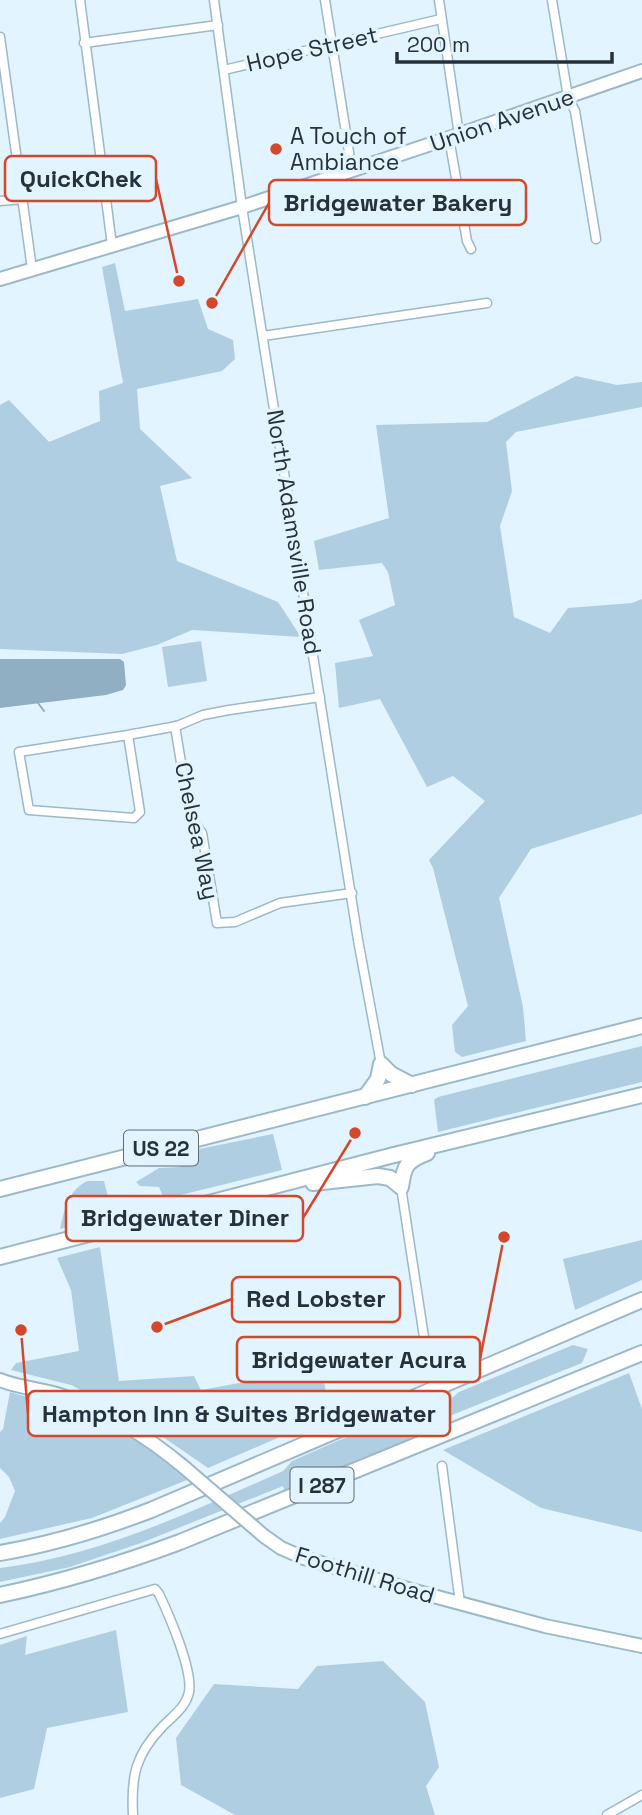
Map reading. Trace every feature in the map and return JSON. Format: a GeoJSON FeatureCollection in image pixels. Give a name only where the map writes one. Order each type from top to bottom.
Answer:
{"type":"FeatureCollection","features":[{"type":"Feature","properties":{"kind":"highway","name":"US 22"},"geometry":{"type":"LineString","coordinates":[[0,1189],[642,1026]]}},
{"type":"Feature","properties":{"kind":"highway"},"geometry":{"type":"LineString","coordinates":[[381,1064],[391,1074],[412,1085]]}},
{"type":"Feature","properties":{"kind":"highway"},"geometry":{"type":"LineString","coordinates":[[365,1097],[376,1083],[381,1064]]}},
{"type":"Feature","properties":{"kind":"highway"},"geometry":{"type":"LineString","coordinates":[[0,1257],[271,1186],[642,1095]]}},
{"type":"Feature","properties":{"kind":"highway"},"geometry":{"type":"LineString","coordinates":[[401,1187],[403,1172],[413,1158],[463,1138]]}},
{"type":"Feature","properties":{"kind":"highway"},"geometry":{"type":"LineString","coordinates":[[271,1186],[379,1176],[390,1178],[401,1187]]}},
{"type":"Feature","properties":{"kind":"highway","name":"I 287"},"geometry":{"type":"LineString","coordinates":[[0,1553],[50,1543],[151,1510],[642,1300]]}},
{"type":"Feature","properties":{"kind":"highway","name":"I 287"},"geometry":{"type":"LineString","coordinates":[[0,1595],[135,1559],[642,1353]]}},
{"type":"Feature","properties":{"kind":"street"},"geometry":{"type":"LineString","coordinates":[[79,0],[112,245]]}},
{"type":"Feature","properties":{"kind":"street","name":"North Adamsville Road"},"geometry":{"type":"LineString","coordinates":[[214,0],[242,207],[363,973],[381,1064]]}},
{"type":"Feature","properties":{"kind":"street"},"geometry":{"type":"LineString","coordinates":[[326,0],[352,171]]}},
{"type":"Feature","properties":{"kind":"street"},"geometry":{"type":"LineString","coordinates":[[439,0],[467,241],[471,249]]}},
{"type":"Feature","properties":{"kind":"street"},"geometry":{"type":"LineString","coordinates":[[552,0],[568,97],[575,111],[596,239]]}},
{"type":"Feature","properties":{"kind":"street","name":"Hope Street"},"geometry":{"type":"LineString","coordinates":[[224,70],[441,19]]}},
{"type":"Feature","properties":{"kind":"street"},"geometry":{"type":"LineString","coordinates":[[84,43],[218,25]]}},
{"type":"Feature","properties":{"kind":"street"},"geometry":{"type":"LineString","coordinates":[[0,37],[32,269]]}},
{"type":"Feature","properties":{"kind":"street","name":"Union Avenue"},"geometry":{"type":"LineString","coordinates":[[0,278],[242,207],[642,71]]}},
{"type":"Feature","properties":{"kind":"street"},"geometry":{"type":"LineString","coordinates":[[0,201],[23,199]]}},
{"type":"Feature","properties":{"kind":"street"},"geometry":{"type":"LineString","coordinates":[[263,336],[487,303]]}},
{"type":"Feature","properties":{"kind":"street"},"geometry":{"type":"LineString","coordinates":[[128,735],[140,812],[134,818],[29,810],[19,752],[175,726],[229,709],[320,697]]}},
{"type":"Feature","properties":{"kind":"street","name":"Chelsea Way"},"geometry":{"type":"LineString","coordinates":[[175,726],[190,817],[202,833],[217,923],[235,922],[280,903],[352,893]]}},
{"type":"Feature","properties":{"kind":"street"},"geometry":{"type":"LineString","coordinates":[[401,1187],[424,1336],[423,1345],[418,1351],[402,1357]]}},
{"type":"Feature","properties":{"kind":"street","name":"Foothill Road"},"geometry":{"type":"LineString","coordinates":[[3,1383],[39,1389],[99,1411],[144,1436],[264,1536],[281,1548],[304,1558],[555,1628],[642,1646]]}},
{"type":"Feature","properties":{"kind":"street"},"geometry":{"type":"LineString","coordinates":[[442,1466],[460,1603]]}},
{"type":"Feature","properties":{"kind":"street"},"geometry":{"type":"LineString","coordinates":[[0,1634],[155,1589],[159,1594],[187,1668],[189,1692],[184,1704],[149,1743],[139,1760],[133,1776],[133,1815]]}},
{"type":"Feature","properties":{"kind":"street"},"geometry":{"type":"LineString","coordinates":[[607,1815],[642,1795]]}},
{"type":"Feature","properties":{"kind":"shaded area"},"geometry":{"type":"Polygon","coordinates":[[[115,263],[125,311],[198,299],[208,329],[233,340],[235,359],[222,371],[137,389],[140,429],[192,478],[160,486],[177,561],[278,602],[301,637],[192,630],[157,645],[122,654],[0,649],[0,405],[9,400],[49,442],[100,421],[99,391],[123,383],[102,267],[115,263]]]}},
{"type":"Feature","properties":{"kind":"shaded area"},"geometry":{"type":"Polygon","coordinates":[[[576,376],[617,385],[642,382],[642,407],[516,432],[506,442],[512,491],[500,526],[514,617],[550,633],[568,608],[632,603],[642,599],[642,814],[531,849],[499,898],[523,1007],[526,1041],[462,1057],[455,1052],[452,1025],[468,1006],[429,860],[485,801],[453,776],[427,787],[380,699],[339,708],[335,663],[373,656],[359,620],[395,605],[388,572],[382,563],[319,570],[314,541],[389,518],[376,425],[487,422],[576,376]]]}},
{"type":"Feature","properties":{"kind":"shaded area"},"geometry":{"type":"Polygon","coordinates":[[[201,641],[207,681],[168,687],[162,647],[201,641]]]}},
{"type":"Feature","properties":{"kind":"shaded area"},"geometry":{"type":"Polygon","coordinates":[[[0,659],[120,659],[124,662],[126,685],[123,690],[106,695],[0,708],[0,659]]]}},
{"type":"Feature","properties":{"kind":"shaded area"},"geometry":{"type":"Polygon","coordinates":[[[642,1046],[642,1082],[438,1132],[434,1100],[438,1097],[642,1046]]]}},
{"type":"Feature","properties":{"kind":"shaded area"},"geometry":{"type":"Polygon","coordinates":[[[273,1134],[282,1170],[164,1199],[159,1187],[140,1186],[136,1182],[159,1168],[180,1167],[189,1151],[273,1134]]]}},
{"type":"Feature","properties":{"kind":"shaded area"},"geometry":{"type":"Polygon","coordinates":[[[87,1181],[104,1181],[114,1210],[102,1217],[60,1229],[71,1195],[87,1181]]]}},
{"type":"Feature","properties":{"kind":"shaded area"},"geometry":{"type":"Polygon","coordinates":[[[642,1240],[642,1280],[575,1310],[563,1259],[642,1240]]]}},
{"type":"Feature","properties":{"kind":"shaded area"},"geometry":{"type":"Polygon","coordinates":[[[100,1247],[119,1381],[194,1376],[201,1390],[321,1368],[331,1415],[208,1468],[131,1415],[71,1385],[11,1370],[16,1363],[79,1351],[71,1290],[57,1258],[100,1247]]]}},
{"type":"Feature","properties":{"kind":"shaded area"},"geometry":{"type":"Polygon","coordinates":[[[573,1345],[588,1349],[582,1363],[452,1415],[446,1424],[284,1490],[283,1486],[141,1543],[70,1567],[0,1582],[0,1568],[73,1553],[145,1530],[283,1471],[292,1461],[451,1391],[452,1398],[459,1392],[573,1345]]]}},
{"type":"Feature","properties":{"kind":"shaded area"},"geometry":{"type":"Polygon","coordinates":[[[629,1373],[642,1409],[642,1532],[541,1508],[443,1450],[629,1373]]]}},
{"type":"Feature","properties":{"kind":"shaded area"},"geometry":{"type":"Polygon","coordinates":[[[10,1392],[98,1418],[143,1444],[187,1480],[92,1518],[0,1539],[0,1523],[15,1491],[9,1477],[0,1468],[0,1432],[3,1429],[10,1392]]]}},
{"type":"Feature","properties":{"kind":"shaded area"},"geometry":{"type":"Polygon","coordinates":[[[116,1630],[128,1712],[47,1728],[34,1789],[0,1798],[0,1645],[27,1636],[25,1655],[116,1630]]]}},
{"type":"Feature","properties":{"kind":"shaded area"},"geometry":{"type":"Polygon","coordinates":[[[383,1661],[425,1702],[439,1767],[426,1786],[435,1815],[235,1815],[181,1785],[176,1738],[214,1684],[298,1689],[317,1666],[383,1661]]]}},
{"type":"Feature","properties":{"kind":"waterway"},"geometry":{"type":"LineString","coordinates":[[38,703],[44,711]]}},
{"type":"Feature","properties":{"kind":"place","name":"A Touch of Ambiance"},"geometry":{"type":"Point","coordinates":[276,149]}},
{"type":"Feature","properties":{"kind":"place","name":"QuickChek"},"geometry":{"type":"Point","coordinates":[179,281]}},
{"type":"Feature","properties":{"kind":"place","name":"Bridgewater Bakery"},"geometry":{"type":"Point","coordinates":[212,303]}},
{"type":"Feature","properties":{"kind":"place","name":"Bridgewater Diner"},"geometry":{"type":"Point","coordinates":[355,1133]}},
{"type":"Feature","properties":{"kind":"place","name":"Bridgewater Acura"},"geometry":{"type":"Point","coordinates":[504,1237]}},
{"type":"Feature","properties":{"kind":"place","name":"Red Lobster"},"geometry":{"type":"Point","coordinates":[157,1327]}},
{"type":"Feature","properties":{"kind":"place","name":"Hampton Inn & Suites Bridgewater"},"geometry":{"type":"Point","coordinates":[21,1330]}}]}
